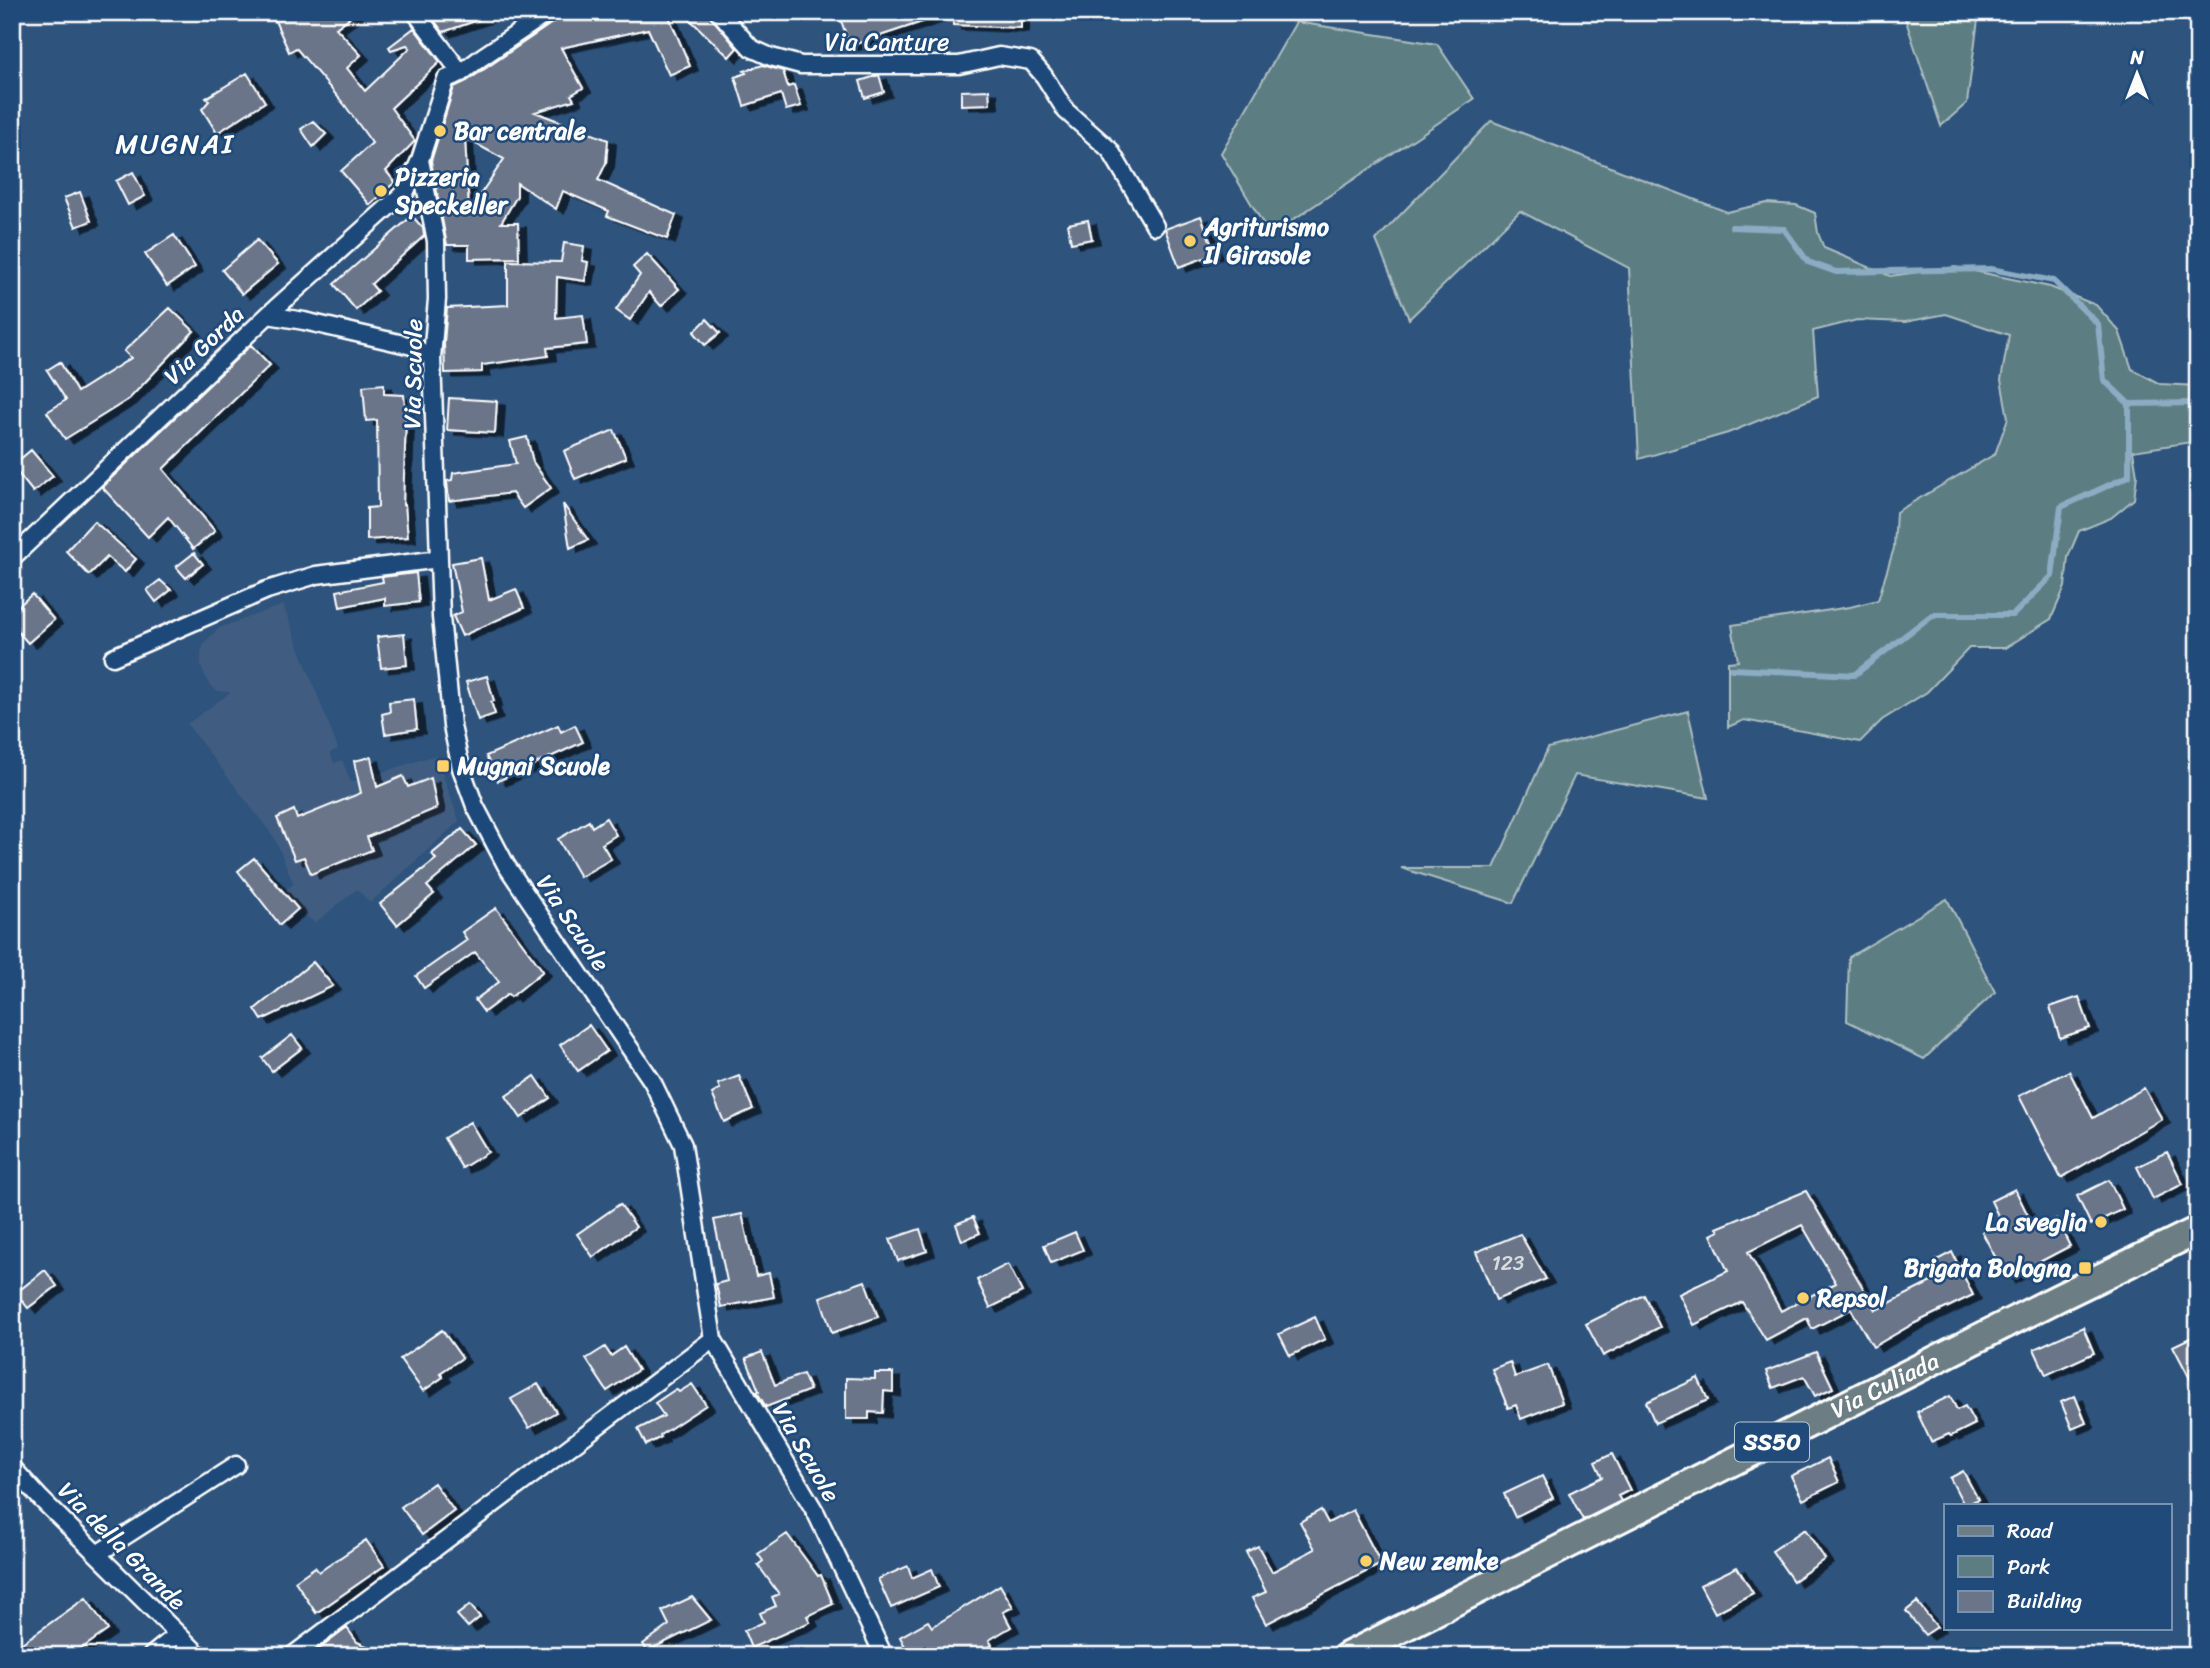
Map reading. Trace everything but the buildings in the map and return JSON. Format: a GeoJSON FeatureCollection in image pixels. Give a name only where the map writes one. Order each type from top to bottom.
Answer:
{"type":"FeatureCollection","features":[{"type":"Feature","properties":{"kind":"main road","name":"Via Culiada"},"geometry":{"type":"LineString","coordinates":[[1347,1656],[2198,1230]]}},
{"type":"Feature","properties":{"kind":"street"},"geometry":{"type":"LineString","coordinates":[[415,12],[461,73]]}},
{"type":"Feature","properties":{"kind":"street"},"geometry":{"type":"LineString","coordinates":[[420,160],[446,79],[461,73],[550,12]]}},
{"type":"Feature","properties":{"kind":"street","name":"Via Canture"},"geometry":{"type":"LineString","coordinates":[[719,12],[751,48],[801,65],[959,65],[999,56],[1031,61],[1066,111],[1110,150],[1155,226]]}},
{"type":"Feature","properties":{"kind":"street","name":"Via Gorda"},"geometry":{"type":"LineString","coordinates":[[12,558],[268,315],[407,191],[420,160]]}},
{"type":"Feature","properties":{"kind":"street","name":"Via Scuole"},"geometry":{"type":"LineString","coordinates":[[420,160],[436,241],[437,299],[432,358],[441,617],[450,713],[461,768],[475,806],[506,865],[652,1081],[683,1145],[713,1339],[816,1513],[884,1656]]}},
{"type":"Feature","properties":{"kind":"street"},"geometry":{"type":"LineString","coordinates":[[268,315],[412,346],[432,358]]}},
{"type":"Feature","properties":{"kind":"street"},"geometry":{"type":"LineString","coordinates":[[113,657],[267,590],[317,575],[439,559]]}},
{"type":"Feature","properties":{"kind":"street"},"geometry":{"type":"LineString","coordinates":[[292,1656],[713,1339]]}},
{"type":"Feature","properties":{"kind":"street"},"geometry":{"type":"LineString","coordinates":[[97,1554],[236,1465]]}},
{"type":"Feature","properties":{"kind":"street","name":"Via della Grande"},"geometry":{"type":"LineString","coordinates":[[12,1467],[200,1656]]}},
{"type":"Feature","properties":{"kind":"street"},"geometry":{"type":"LineString","coordinates":[[151,1656],[178,1634]]}},
{"type":"Feature","properties":{"kind":"shaded area"},"geometry":{"type":"Polygon","coordinates":[[[283,605],[338,749],[330,753],[334,763],[342,760],[351,782],[436,755],[459,821],[370,903],[357,889],[315,923],[298,909],[283,891],[294,884],[274,837],[187,724],[231,692],[217,691],[209,684],[201,666],[201,652],[205,642],[219,628],[283,605]]]}},
{"type":"Feature","properties":{"kind":"green space"},"geometry":{"type":"Polygon","coordinates":[[[1903,12],[1979,12],[1967,103],[1941,126],[1903,12]]]}},
{"type":"Feature","properties":{"kind":"green space"},"geometry":{"type":"Polygon","coordinates":[[[1296,22],[1437,44],[1474,99],[1270,235],[1221,153],[1296,22]]]}},
{"type":"Feature","properties":{"kind":"green space"},"geometry":{"type":"Polygon","coordinates":[[[1491,121],[1727,212],[1767,203],[1796,205],[1815,213],[1824,248],[1890,276],[1955,267],[2050,287],[2096,305],[2119,331],[2132,369],[2160,384],[2198,386],[2198,441],[2133,451],[2137,475],[2134,499],[2111,518],[2079,531],[2068,557],[2065,587],[2051,619],[2005,648],[1969,648],[1927,692],[1882,720],[1860,742],[1744,720],[1728,727],[1728,662],[1738,661],[1732,625],[1850,607],[1878,600],[1894,548],[1896,512],[1995,454],[2008,418],[2001,380],[2009,335],[1946,314],[1905,322],[1857,320],[1813,331],[1818,396],[1728,433],[1639,459],[1629,268],[1520,211],[1409,319],[1376,240],[1491,121]]]}},
{"type":"Feature","properties":{"kind":"green space"},"geometry":{"type":"Polygon","coordinates":[[[1688,711],[1708,798],[1575,775],[1513,903],[1401,868],[1494,868],[1548,748],[1688,711]]]}},
{"type":"Feature","properties":{"kind":"green space"},"geometry":{"type":"Polygon","coordinates":[[[1947,899],[1995,992],[1924,1059],[1847,1021],[1849,957],[1947,899]]]}},
{"type":"Feature","properties":{"kind":"waterway"},"geometry":{"type":"LineString","coordinates":[[1732,227],[1784,229],[1808,262],[1836,272],[1991,269],[2054,281],[2098,324],[2104,380],[2129,404],[2198,403]]}},
{"type":"Feature","properties":{"kind":"waterway"},"geometry":{"type":"LineString","coordinates":[[1732,669],[1854,675],[1932,615],[2013,615],[2052,576],[2061,507],[2129,476],[2129,404]]}},
{"type":"Feature","properties":{"kind":"place","name":"Bar centrale"},"geometry":{"type":"Point","coordinates":[440,131]}},
{"type":"Feature","properties":{"kind":"place","name":"Pizzeria Speckeller"},"geometry":{"type":"Point","coordinates":[381,191]}},
{"type":"Feature","properties":{"kind":"place","name":"Agriturismo Il Girasole"},"geometry":{"type":"Point","coordinates":[1190,241]}},
{"type":"Feature","properties":{"kind":"place","name":"Mugnai Scuole"},"geometry":{"type":"Point","coordinates":[443,766]}},
{"type":"Feature","properties":{"kind":"place","name":"La sveglia"},"geometry":{"type":"Point","coordinates":[2101,1222]}},
{"type":"Feature","properties":{"kind":"place","name":"Brigata Bologna"},"geometry":{"type":"Point","coordinates":[2085,1268]}},
{"type":"Feature","properties":{"kind":"place","name":"Repsol"},"geometry":{"type":"Point","coordinates":[1803,1298]}},
{"type":"Feature","properties":{"kind":"place","name":"New zemke"},"geometry":{"type":"Point","coordinates":[1366,1561]}},
{"type":"Feature","properties":{"kind":"district","name":"MUGNAI"},"geometry":{"type":"Point","coordinates":[175,143]}}]}
